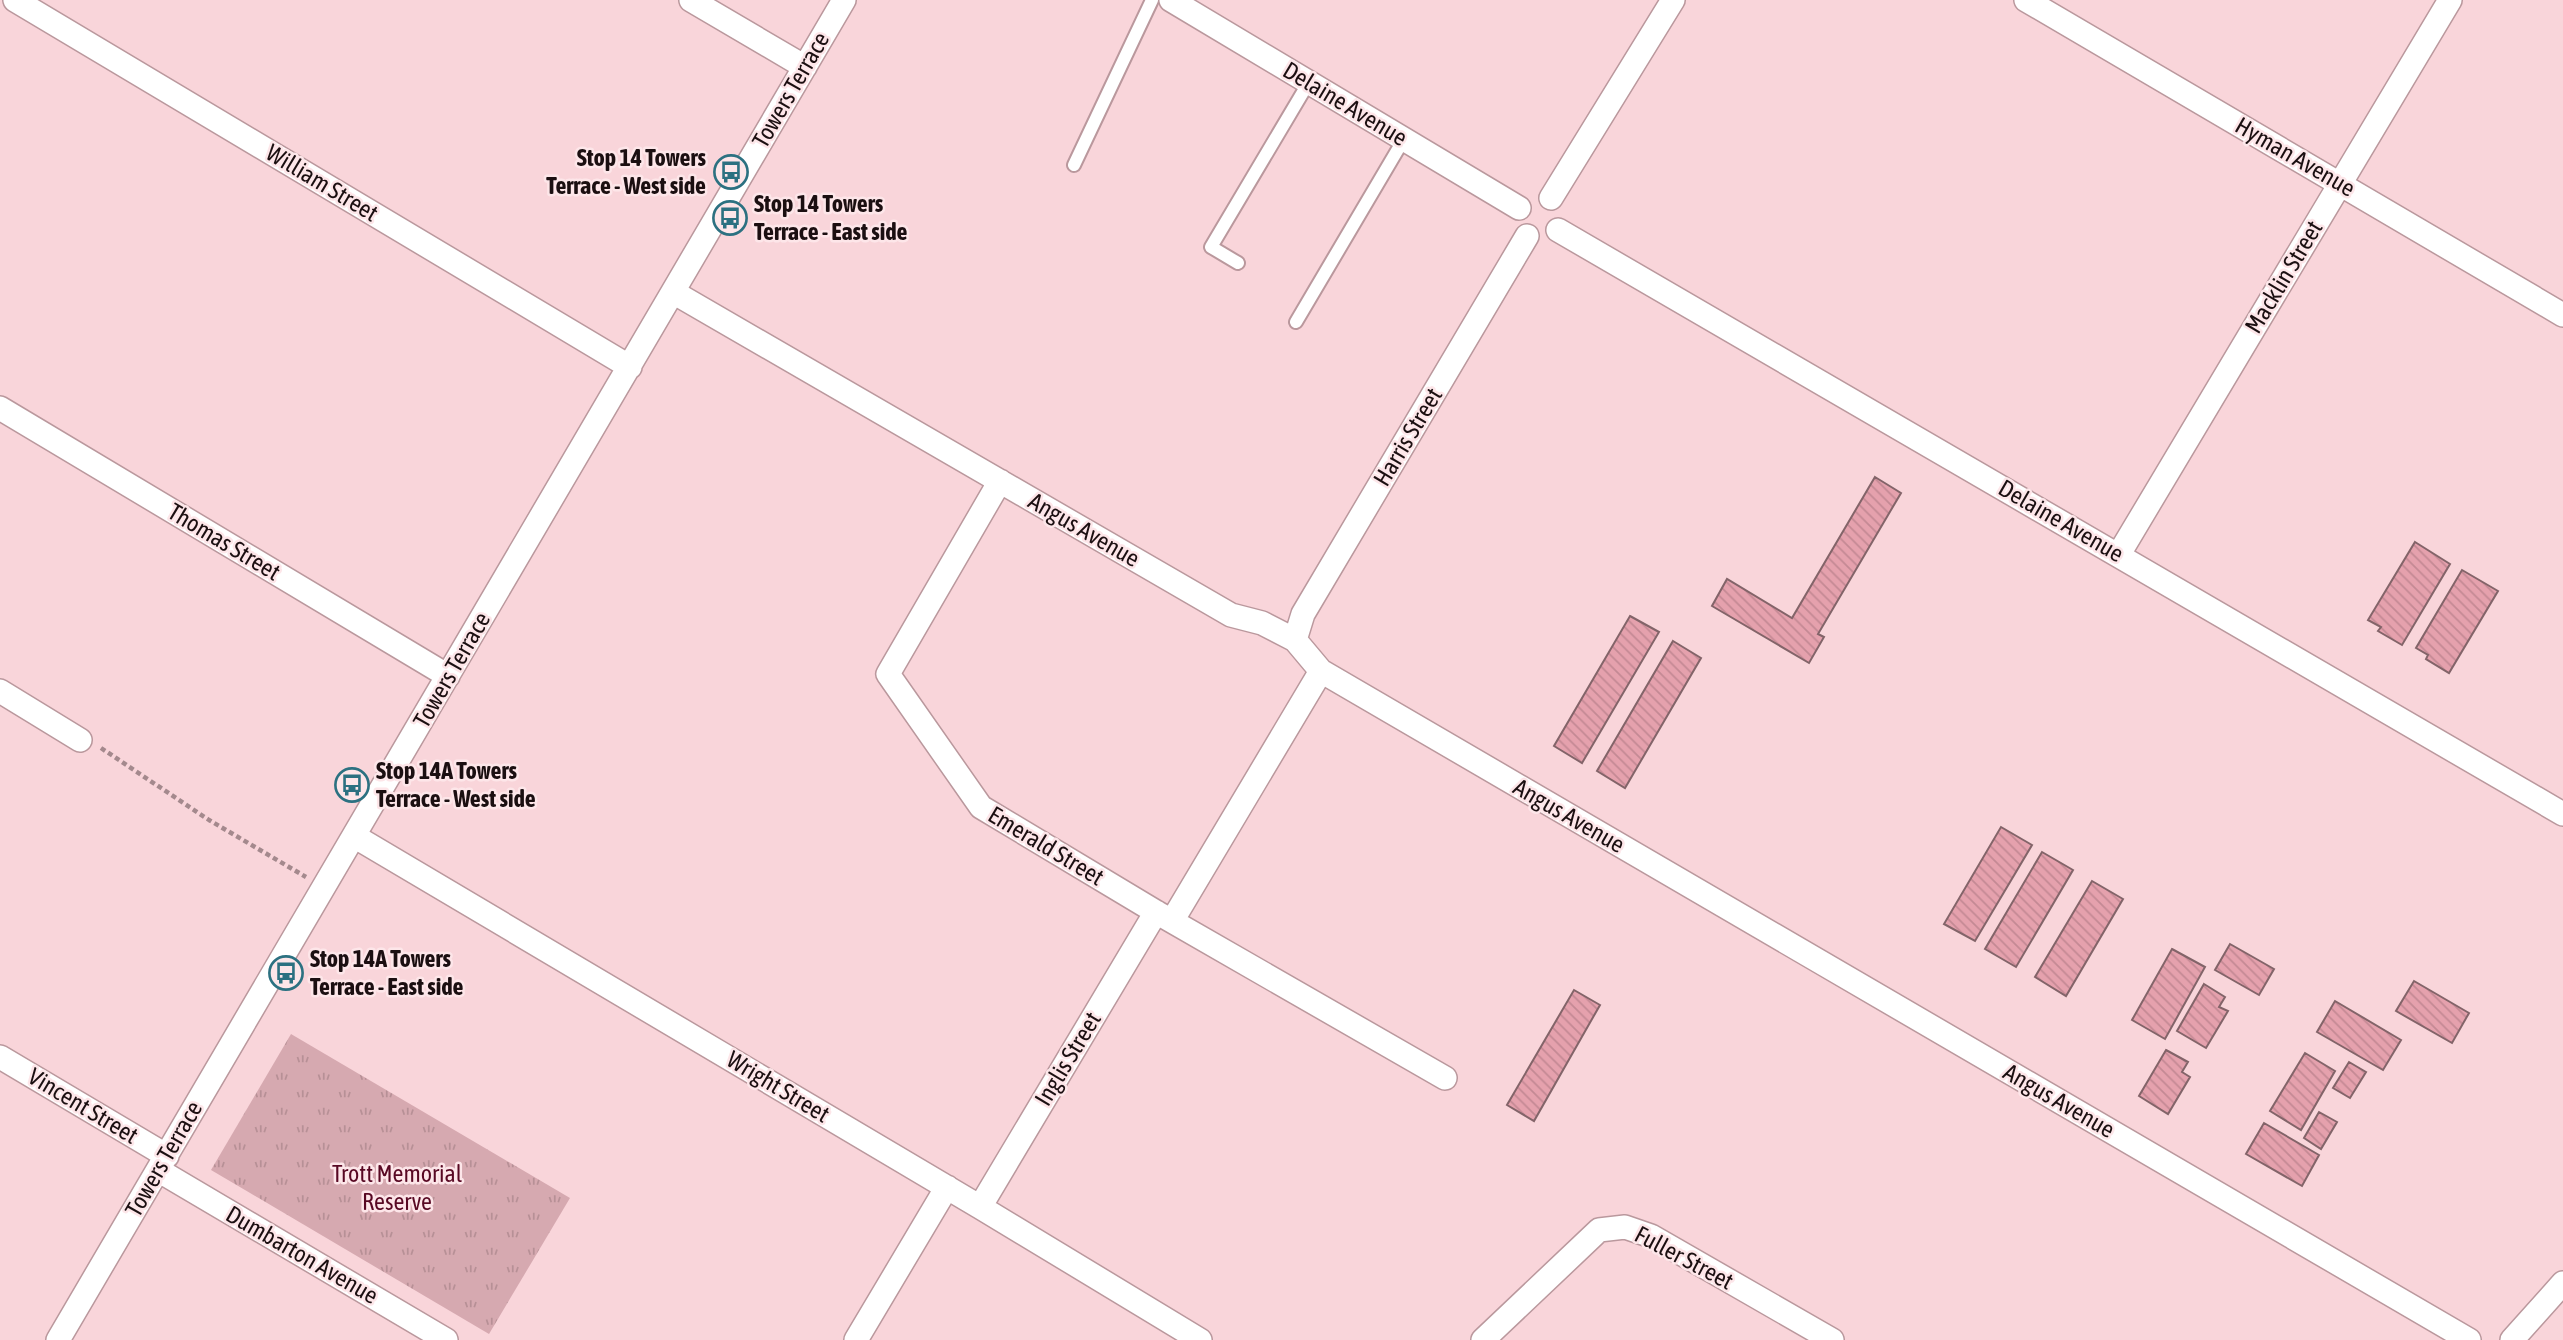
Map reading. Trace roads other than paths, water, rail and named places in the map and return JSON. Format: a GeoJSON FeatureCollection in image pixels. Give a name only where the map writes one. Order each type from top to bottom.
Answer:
{"type":"FeatureCollection","features":[{"type":"Feature","properties":{"kind":"street","name":"William Street"},"geometry":{"type":"LineString","coordinates":[[15,0],[630,367]]}},
{"type":"Feature","properties":{"kind":"street"},"geometry":{"type":"LineString","coordinates":[[691,0],[805,67]]}},
{"type":"Feature","properties":{"kind":"street","name":"Towers Terrace"},"geometry":{"type":"LineString","coordinates":[[58,1340],[844,0]]}},
{"type":"Feature","properties":{"kind":"street","name":"Delaine Avenue"},"geometry":{"type":"LineString","coordinates":[[1171,0],[1519,208]]}},
{"type":"Feature","properties":{"kind":"street"},"geometry":{"type":"LineString","coordinates":[[1551,198],[1673,0]]}},
{"type":"Feature","properties":{"kind":"street","name":"Hyman Avenue"},"geometry":{"type":"LineString","coordinates":[[2026,0],[2563,315]]}},
{"type":"Feature","properties":{"kind":"street","name":"Macklin Street"},"geometry":{"type":"LineString","coordinates":[[2119,554],[2450,0]]}},
{"type":"Feature","properties":{"kind":"street"},"geometry":{"type":"LineString","coordinates":[[1545,195],[1551,198],[1561,211],[1558,230],[1549,238],[1541,240],[1527,236],[1517,224],[1519,208],[1529,197],[1545,195]]}},
{"type":"Feature","properties":{"kind":"street","name":"Delaine Avenue"},"geometry":{"type":"LineString","coordinates":[[1558,230],[2563,814]]}},
{"type":"Feature","properties":{"kind":"street","name":"Harris Street"},"geometry":{"type":"LineString","coordinates":[[1295,640],[1303,614],[1527,236]]}},
{"type":"Feature","properties":{"kind":"street","name":"Angus Avenue"},"geometry":{"type":"LineString","coordinates":[[673,292],[1231,615],[1262,623],[1295,640],[1321,671],[2469,1340]]}},
{"type":"Feature","properties":{"kind":"street","name":"Thomas Street"},"geometry":{"type":"LineString","coordinates":[[0,408],[448,676]]}},
{"type":"Feature","properties":{"kind":"street","name":"Emerald Street"},"geometry":{"type":"LineString","coordinates":[[1000,481],[888,674],[981,807],[1445,1078]]}},
{"type":"Feature","properties":{"kind":"street","name":"Inglis Street"},"geometry":{"type":"LineString","coordinates":[[980,1207],[1321,671]]}},
{"type":"Feature","properties":{"kind":"street"},"geometry":{"type":"LineString","coordinates":[[0,691],[80,740]]}},
{"type":"Feature","properties":{"kind":"street","name":"Wright Street"},"geometry":{"type":"LineString","coordinates":[[354,836],[1200,1340]]}},
{"type":"Feature","properties":{"kind":"street","name":"Vincent Street"},"geometry":{"type":"LineString","coordinates":[[0,1057],[162,1163]]}},
{"type":"Feature","properties":{"kind":"street","name":"Dumbarton Avenue"},"geometry":{"type":"LineString","coordinates":[[162,1163],[446,1340]]}},
{"type":"Feature","properties":{"kind":"street"},"geometry":{"type":"LineString","coordinates":[[856,1340],[947,1187]]}},
{"type":"Feature","properties":{"kind":"street","name":"Fuller Street"},"geometry":{"type":"LineString","coordinates":[[1483,1340],[1599,1230],[1625,1227],[1651,1236],[1832,1340]]}},
{"type":"Feature","properties":{"kind":"street"},"geometry":{"type":"LineString","coordinates":[[2512,1340],[2563,1283]]}},
{"type":"Feature","properties":{"kind":"lane"},"geometry":{"type":"LineString","coordinates":[[1074,165],[1152,0]]}},
{"type":"Feature","properties":{"kind":"lane"},"geometry":{"type":"LineString","coordinates":[[1238,263],[1211,247],[1309,82]]}},
{"type":"Feature","properties":{"kind":"lane"},"geometry":{"type":"LineString","coordinates":[[1297,322],[1404,139]]}},
{"type":"Feature","properties":{"kind":"place","name":"Stop 14 Towers Terrace - West side"},"geometry":{"type":"Point","coordinates":[731,172]}},
{"type":"Feature","properties":{"kind":"place","name":"Stop 14 Towers Terrace - East side"},"geometry":{"type":"Point","coordinates":[730,218]}},
{"type":"Feature","properties":{"kind":"place","name":"Stop 14A Towers Terrace - West side"},"geometry":{"type":"Point","coordinates":[352,785]}},
{"type":"Feature","properties":{"kind":"place","name":"Stop 14A Towers Terrace - East side"},"geometry":{"type":"Point","coordinates":[286,973]}},
{"type":"Feature","properties":{"kind":"park label","name":"Trott Memorial Reserve"},"geometry":{"type":"Point","coordinates":[397,1188]}}]}
